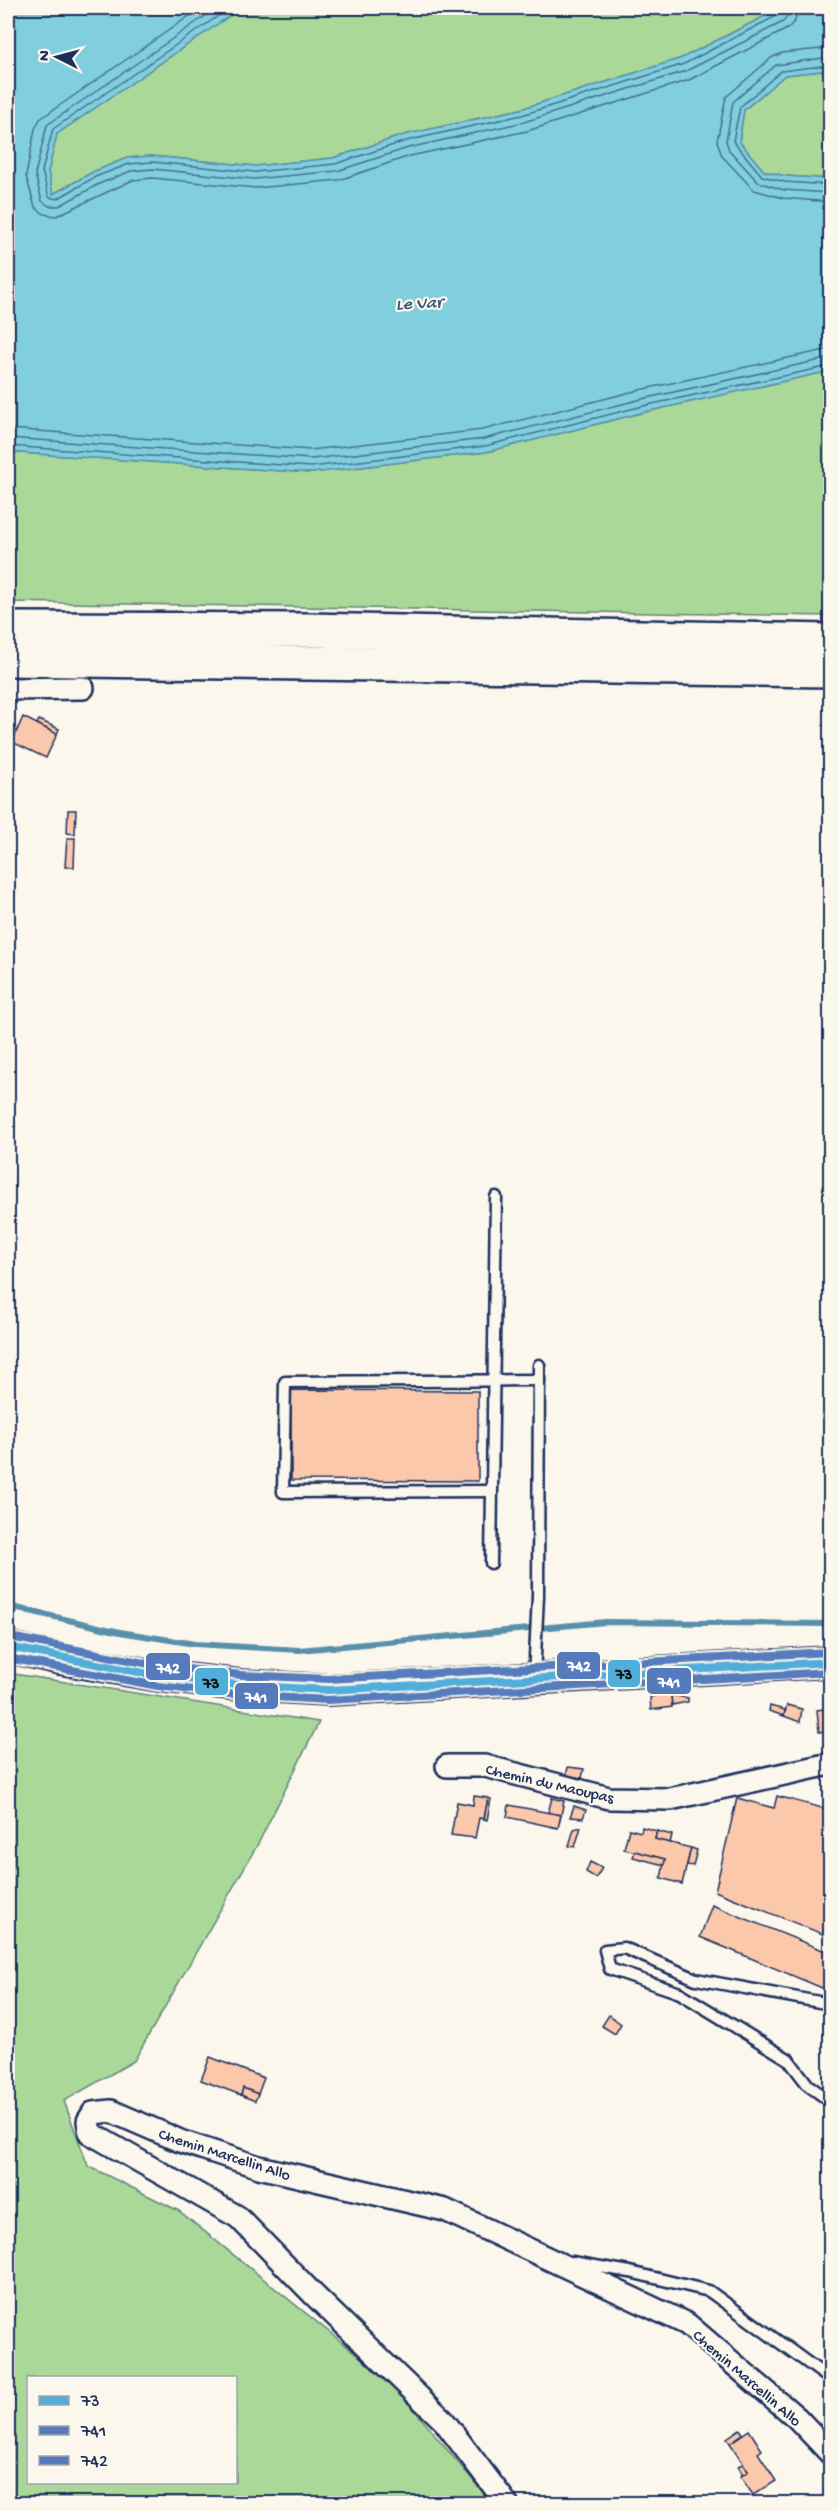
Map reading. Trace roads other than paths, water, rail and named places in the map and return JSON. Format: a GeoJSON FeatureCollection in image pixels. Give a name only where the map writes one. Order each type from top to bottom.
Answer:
{"type":"FeatureCollection","features":[{"type":"Feature","properties":{"kind":"highway"},"geometry":{"type":"LineString","coordinates":[[8,629],[321,631],[831,641]]}},
{"type":"Feature","properties":{"kind":"highway"},"geometry":{"type":"LineString","coordinates":[[8,659],[831,670]]}},
{"type":"Feature","properties":{"kind":"main road"},"geometry":{"type":"LineString","coordinates":[[8,1647],[60,1659],[159,1676],[240,1685],[328,1690],[831,1662]]}},
{"type":"Feature","properties":{"kind":"street"},"geometry":{"type":"LineString","coordinates":[[8,689],[83,688]]}},
{"type":"Feature","properties":{"kind":"street","name":"Chemin du Maoupas"},"geometry":{"type":"LineString","coordinates":[[447,1766],[485,1766],[609,1798],[670,1799],[831,1764]]}},
{"type":"Feature","properties":{"kind":"street","name":"Chemin Marcellin Allo"},"geometry":{"type":"LineString","coordinates":[[507,2504],[444,2421],[314,2295],[238,2217],[90,2133],[88,2121],[93,2113],[111,2111],[180,2141],[259,2167],[445,2211],[687,2324],[797,2418],[831,2453]]}},
{"type":"Feature","properties":{"kind":"lane"},"geometry":{"type":"LineString","coordinates":[[491,1563],[496,1197]]}},
{"type":"Feature","properties":{"kind":"lane"},"geometry":{"type":"LineString","coordinates":[[533,1679],[538,1596],[539,1365]]}},
{"type":"Feature","properties":{"kind":"lane"},"geometry":{"type":"LineString","coordinates":[[491,1491],[284,1492],[285,1382],[539,1380]]}},
{"type":"Feature","properties":{"kind":"lane"},"geometry":{"type":"LineString","coordinates":[[831,2004],[696,1979],[624,1948],[605,1950],[610,1970],[680,1993],[788,2059],[808,2085],[831,2101]]}},
{"type":"Feature","properties":{"kind":"lane"},"geometry":{"type":"LineString","coordinates":[[542,2258],[630,2272],[709,2291],[831,2379]]}},
{"type":"Feature","properties":{"kind":"water","name":"Le Var"},"geometry":{"type":"Polygon","coordinates":[[[8,8],[241,8],[57,134],[48,172],[53,194],[93,172],[127,158],[151,156],[255,166],[333,158],[404,135],[521,109],[682,58],[781,8],[830,8],[830,70],[785,75],[744,110],[739,141],[764,171],[786,176],[830,179],[830,371],[645,412],[486,452],[311,473],[8,452],[8,8]]]}},
{"type":"Feature","properties":{"kind":"waterway"},"geometry":{"type":"LineString","coordinates":[[8,1606],[120,1632],[195,1644],[299,1650],[606,1622],[830,1624]]}}]}
